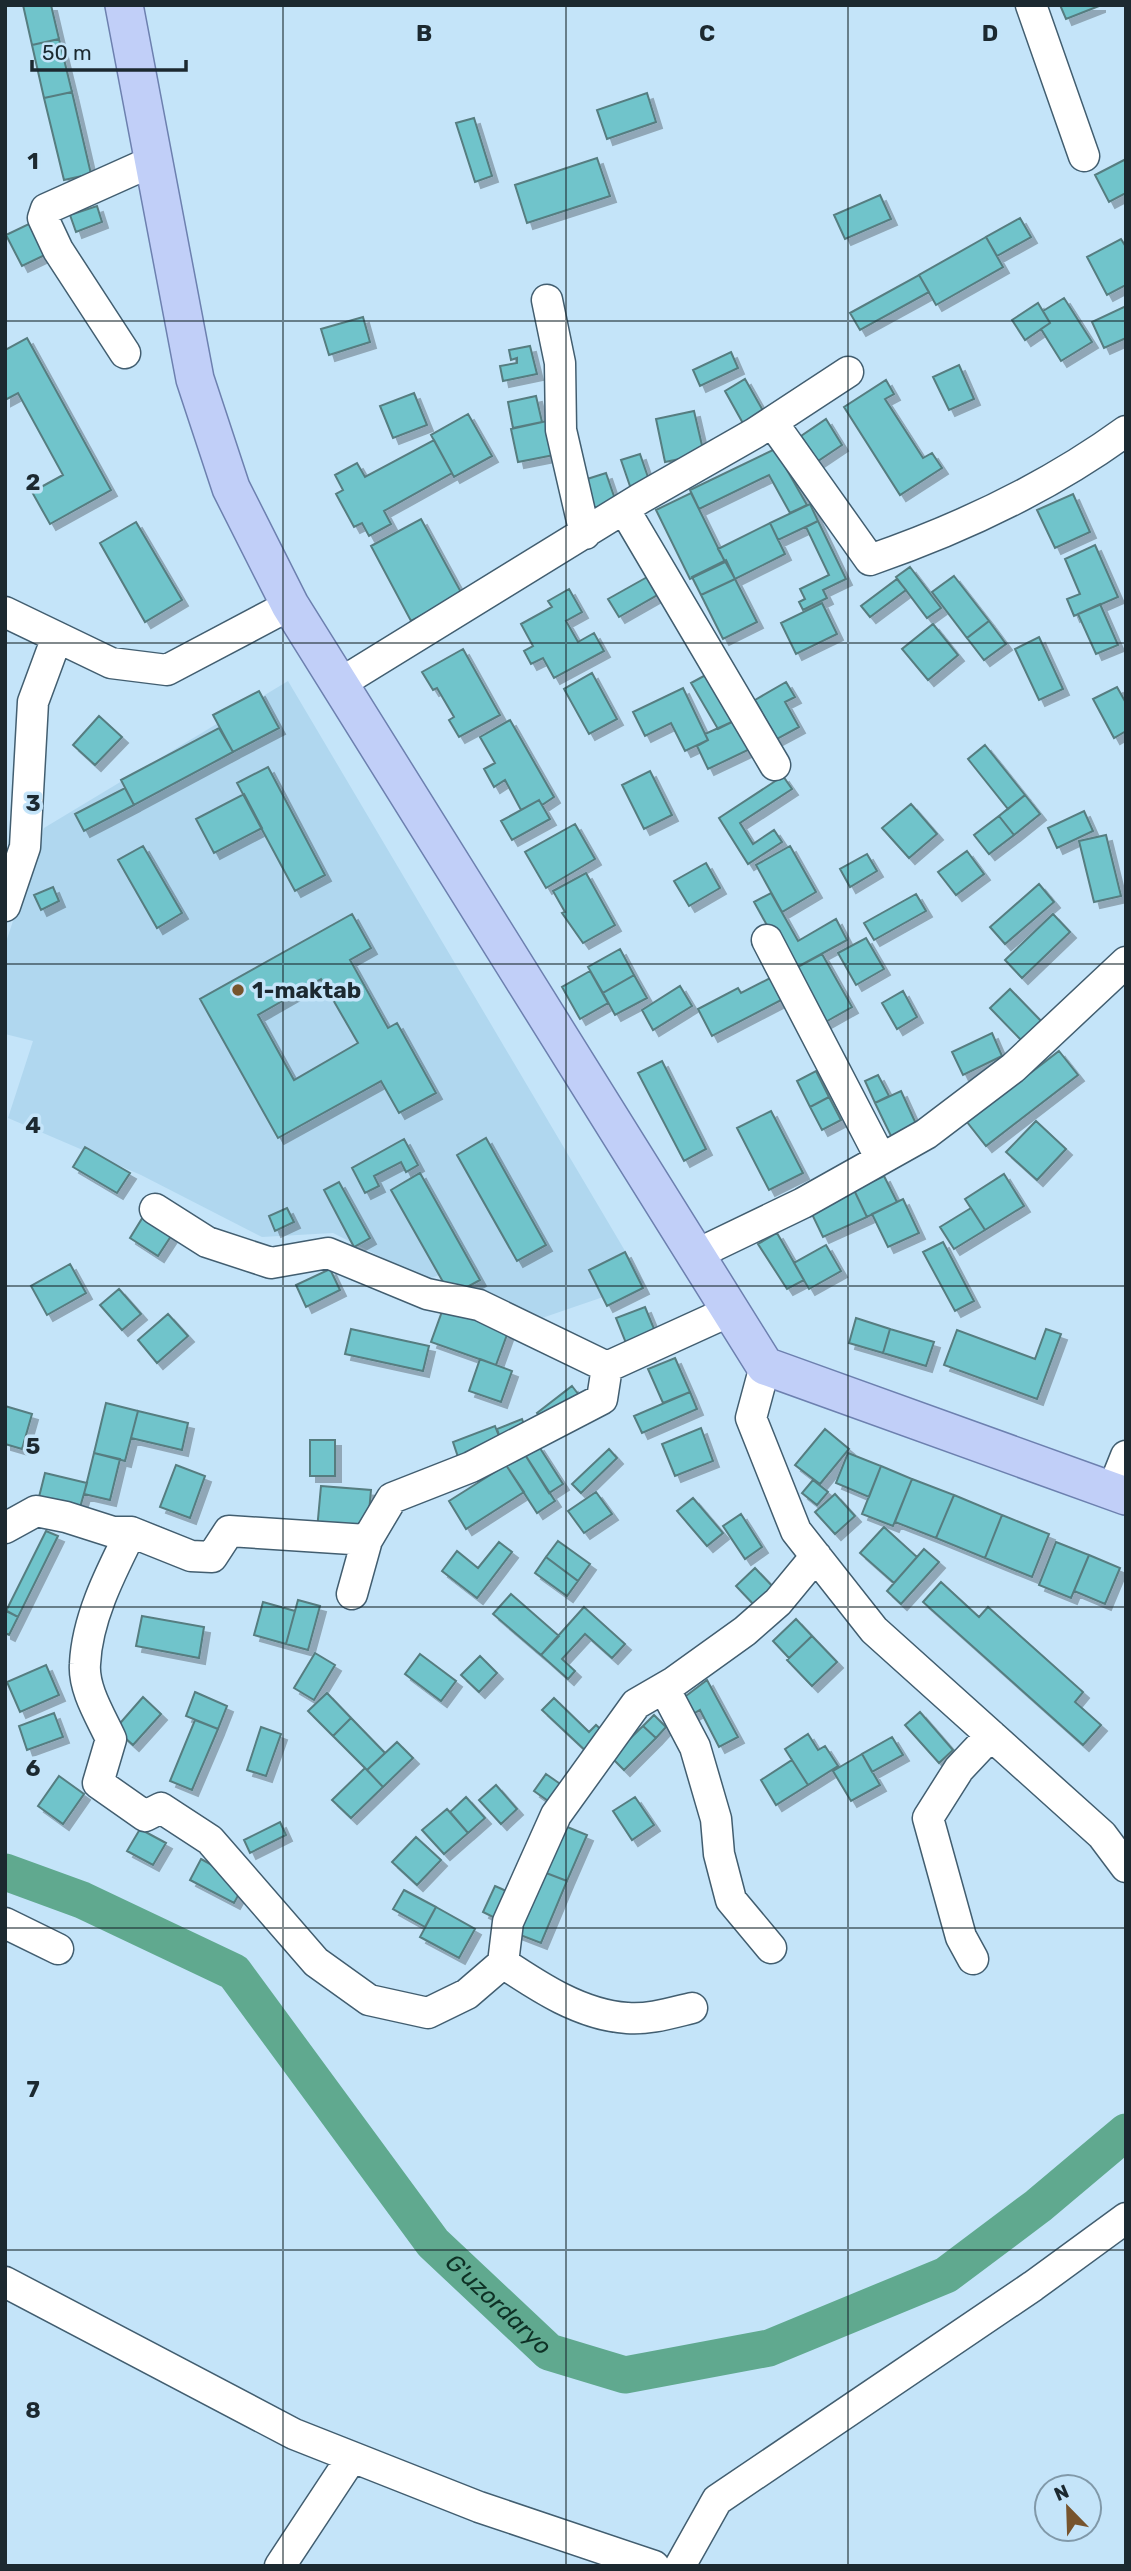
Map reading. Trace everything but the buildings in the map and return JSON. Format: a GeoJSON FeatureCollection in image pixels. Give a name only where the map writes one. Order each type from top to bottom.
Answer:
{"type":"FeatureCollection","features":[{"type":"Feature","properties":{"kind":"main road"},"geometry":{"type":"LineString","coordinates":[[124,5],[195,379],[231,488],[290,604],[765,1366],[1119,1494]]}},
{"type":"Feature","properties":{"kind":"street"},"geometry":{"type":"LineString","coordinates":[[1031,5],[1084,156]]}},
{"type":"Feature","properties":{"kind":"street"},"geometry":{"type":"LineString","coordinates":[[125,353],[58,250],[43,218],[46,209],[153,161]]}},
{"type":"Feature","properties":{"kind":"street"},"geometry":{"type":"LineString","coordinates":[[547,300],[560,363],[562,430],[584,534]]}},
{"type":"Feature","properties":{"kind":"street"},"geometry":{"type":"LineString","coordinates":[[339,684],[624,509],[772,422],[848,372]]}},
{"type":"Feature","properties":{"kind":"street"},"geometry":{"type":"LineString","coordinates":[[772,422],[870,560],[918,544],[1076,467],[1126,431]]}},
{"type":"Feature","properties":{"kind":"street"},"geometry":{"type":"LineString","coordinates":[[624,509],[775,765]]}},
{"type":"Feature","properties":{"kind":"street"},"geometry":{"type":"LineString","coordinates":[[5,612],[111,663],[166,670],[290,604]]}},
{"type":"Feature","properties":{"kind":"street"},"geometry":{"type":"LineString","coordinates":[[5,906],[25,847],[33,702],[57,637]]}},
{"type":"Feature","properties":{"kind":"street"},"geometry":{"type":"LineString","coordinates":[[766,940],[881,1159]]}},
{"type":"Feature","properties":{"kind":"street"},"geometry":{"type":"LineString","coordinates":[[695,1255],[926,1134],[1013,1068],[1126,961]]}},
{"type":"Feature","properties":{"kind":"street"},"geometry":{"type":"LineString","coordinates":[[155,1209],[207,1242],[271,1263],[328,1252],[427,1294],[479,1305],[607,1367]]}},
{"type":"Feature","properties":{"kind":"street"},"geometry":{"type":"LineString","coordinates":[[607,1367],[730,1311]]}},
{"type":"Feature","properties":{"kind":"street"},"geometry":{"type":"LineString","coordinates":[[765,1366],[751,1418],[796,1531],[874,1630],[1102,1835],[1126,1867]]}},
{"type":"Feature","properties":{"kind":"street"},"geometry":{"type":"LineString","coordinates":[[352,1594],[367,1540],[392,1498],[471,1468],[602,1399],[607,1367]]}},
{"type":"Feature","properties":{"kind":"street"},"geometry":{"type":"LineString","coordinates":[[1119,1494],[1126,1456]]}},
{"type":"Feature","properties":{"kind":"street"},"geometry":{"type":"LineString","coordinates":[[5,1528],[36,1511],[66,1517],[113,1532],[131,1532],[191,1556],[212,1557],[229,1531],[367,1540]]}},
{"type":"Feature","properties":{"kind":"street"},"geometry":{"type":"LineString","coordinates":[[131,1532],[112,1570],[96,1612],[84,1665],[91,1693],[111,1739],[98,1783],[145,1816],[160,1808],[210,1840],[316,1962],[369,2000],[428,2013],[467,1994],[503,1963],[508,1922],[556,1815],[636,1704],[664,1688],[745,1631],[778,1602],[816,1556]]}},
{"type":"Feature","properties":{"kind":"street"},"geometry":{"type":"LineString","coordinates":[[664,1688],[695,1747],[716,1819],[719,1854],[731,1899],[771,1948]]}},
{"type":"Feature","properties":{"kind":"street"},"geometry":{"type":"LineString","coordinates":[[973,1959],[961,1937],[928,1818],[959,1769],[991,1735]]}},
{"type":"Feature","properties":{"kind":"street"},"geometry":{"type":"LineString","coordinates":[[5,1923],[58,1949]]}},
{"type":"Feature","properties":{"kind":"street"},"geometry":{"type":"LineString","coordinates":[[503,1963],[540,1988],[589,2010],[646,2018],[692,2008]]}},
{"type":"Feature","properties":{"kind":"street"},"geometry":{"type":"LineString","coordinates":[[680,2566],[717,2500],[1034,2286],[1126,2218]]}},
{"type":"Feature","properties":{"kind":"street"},"geometry":{"type":"LineString","coordinates":[[5,2283],[294,2434],[479,2507],[654,2566]]}},
{"type":"Feature","properties":{"kind":"street"},"geometry":{"type":"LineString","coordinates":[[280,2566],[352,2457]]}},
{"type":"Feature","properties":{"kind":"shaded area","name":"1-maktab"},"geometry":{"type":"Polygon","coordinates":[[[288,681],[644,1283],[542,1318],[470,1283],[448,1292],[439,1275],[427,1280],[333,1233],[262,1237],[141,1175],[8,1118],[33,1041],[5,1034],[5,945],[44,828],[288,681]]]}},
{"type":"Feature","properties":{"kind":"waterway","name":"G'uzordaryo"},"geometry":{"type":"LineString","coordinates":[[5,1872],[82,1900],[234,1972],[433,2243],[549,2352],[625,2375],[769,2348],[946,2275],[1038,2206],[1126,2132]]}},
{"type":"Feature","properties":{"kind":"place","name":"1-maktab"},"geometry":{"type":"Point","coordinates":[238,990]}}]}
